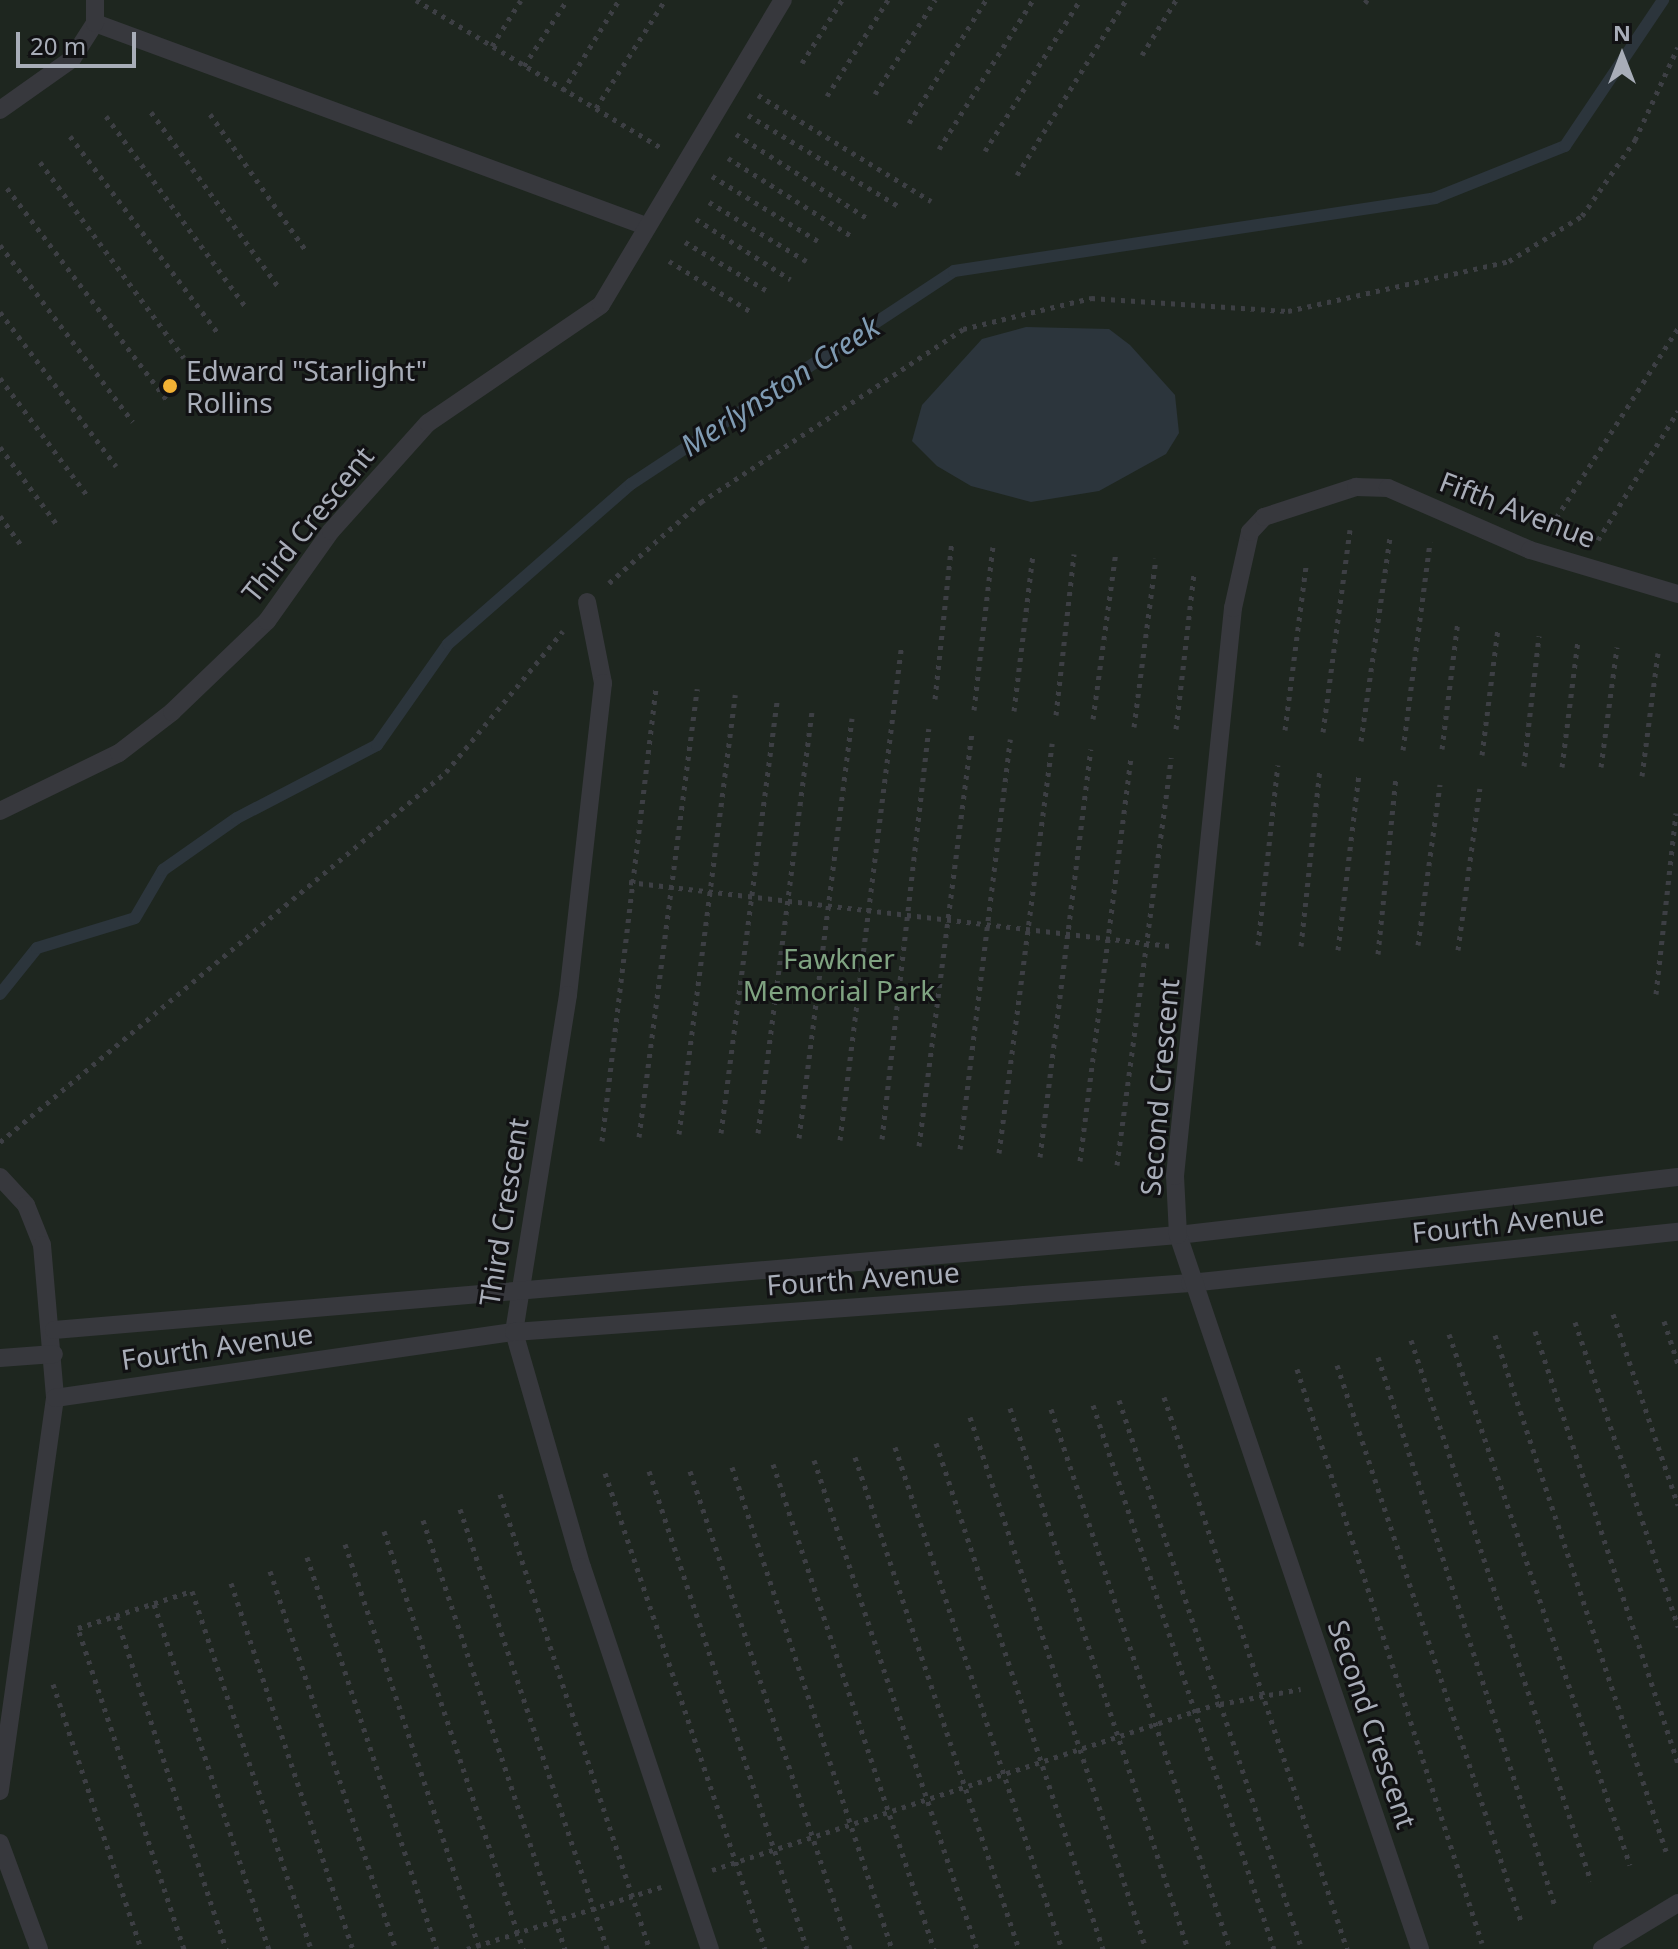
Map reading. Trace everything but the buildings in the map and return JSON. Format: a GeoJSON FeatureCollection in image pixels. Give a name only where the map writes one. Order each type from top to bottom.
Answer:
{"type":"FeatureCollection","features":[{"type":"Feature","properties":{"kind":"lane"},"geometry":{"type":"LineString","coordinates":[[0,110],[72,59],[95,23],[95,0]]}},
{"type":"Feature","properties":{"kind":"lane","name":"Third Crescent"},"geometry":{"type":"LineString","coordinates":[[0,811],[119,753],[214,675],[267,621],[340,519],[428,423],[601,305],[643,225],[783,0]]}},
{"type":"Feature","properties":{"kind":"lane"},"geometry":{"type":"LineString","coordinates":[[95,23],[643,225]]}},
{"type":"Feature","properties":{"kind":"lane","name":"Fifth Avenue"},"geometry":{"type":"LineString","coordinates":[[1337,491],[1388,488],[1530,550],[1678,594]]}},
{"type":"Feature","properties":{"kind":"lane","name":"Second Crescent"},"geometry":{"type":"LineString","coordinates":[[1337,491],[1280,506],[1250,532],[1233,608],[1175,1176],[1178,1235],[1190,1283],[1420,1949]]}},
{"type":"Feature","properties":{"kind":"lane","name":"Third Crescent"},"geometry":{"type":"LineString","coordinates":[[587,602],[603,683],[568,995],[516,1290],[514,1332],[582,1567],[710,1949]]}},
{"type":"Feature","properties":{"kind":"lane"},"geometry":{"type":"LineString","coordinates":[[0,1177],[26,1205],[42,1245],[54,1330],[55,1398],[0,1791]]}},
{"type":"Feature","properties":{"kind":"lane","name":"Fourth Avenue"},"geometry":{"type":"LineString","coordinates":[[54,1330],[1178,1235],[1678,1177]]}},
{"type":"Feature","properties":{"kind":"lane","name":"Fourth Avenue"},"geometry":{"type":"LineString","coordinates":[[55,1398],[514,1332],[1190,1283],[1678,1232]]}},
{"type":"Feature","properties":{"kind":"lane"},"geometry":{"type":"LineString","coordinates":[[0,1358],[54,1354]]}},
{"type":"Feature","properties":{"kind":"lane"},"geometry":{"type":"LineString","coordinates":[[0,1843],[39,1949]]}},
{"type":"Feature","properties":{"kind":"lane"},"geometry":{"type":"LineString","coordinates":[[1602,1949],[1678,1903]]}},
{"type":"Feature","properties":{"kind":"path"},"geometry":{"type":"LineString","coordinates":[[416,0],[426,3],[563,91],[818,241]]}},
{"type":"Feature","properties":{"kind":"path"},"geometry":{"type":"LineString","coordinates":[[492,47],[521,0]]}},
{"type":"Feature","properties":{"kind":"path"},"geometry":{"type":"LineString","coordinates":[[524,66],[567,0]]}},
{"type":"Feature","properties":{"kind":"path"},"geometry":{"type":"LineString","coordinates":[[563,91],[619,0]]}},
{"type":"Feature","properties":{"kind":"path"},"geometry":{"type":"LineString","coordinates":[[596,108],[665,0]]}},
{"type":"Feature","properties":{"kind":"path"},"geometry":{"type":"LineString","coordinates":[[802,63],[842,0]]}},
{"type":"Feature","properties":{"kind":"path"},"geometry":{"type":"LineString","coordinates":[[827,96],[888,0]]}},
{"type":"Feature","properties":{"kind":"path"},"geometry":{"type":"LineString","coordinates":[[875,94],[935,0]]}},
{"type":"Feature","properties":{"kind":"path"},"geometry":{"type":"LineString","coordinates":[[909,123],[986,0]]}},
{"type":"Feature","properties":{"kind":"path"},"geometry":{"type":"LineString","coordinates":[[939,149],[1033,0]]}},
{"type":"Feature","properties":{"kind":"path"},"geometry":{"type":"LineString","coordinates":[[985,151],[1080,0]]}},
{"type":"Feature","properties":{"kind":"path"},"geometry":{"type":"LineString","coordinates":[[1017,175],[1126,0]]}},
{"type":"Feature","properties":{"kind":"path"},"geometry":{"type":"LineString","coordinates":[[1142,55],[1176,0]]}},
{"type":"Feature","properties":{"kind":"path"},"geometry":{"type":"LineString","coordinates":[[0,1142],[446,772],[587,602],[701,502],[963,329],[1091,298],[1288,311],[1509,261],[1582,216],[1635,140],[1678,47]]}},
{"type":"Feature","properties":{"kind":"path"},"geometry":{"type":"LineString","coordinates":[[744,86],[931,201]]}},
{"type":"Feature","properties":{"kind":"path"},"geometry":{"type":"LineString","coordinates":[[151,112],[280,289]]}},
{"type":"Feature","properties":{"kind":"path"},"geometry":{"type":"LineString","coordinates":[[744,113],[898,206]]}},
{"type":"Feature","properties":{"kind":"path"},"geometry":{"type":"LineString","coordinates":[[210,114],[307,252]]}},
{"type":"Feature","properties":{"kind":"path"},"geometry":{"type":"LineString","coordinates":[[106,116],[247,309]]}},
{"type":"Feature","properties":{"kind":"path"},"geometry":{"type":"LineString","coordinates":[[736,134],[870,220]]}},
{"type":"Feature","properties":{"kind":"path"},"geometry":{"type":"LineString","coordinates":[[70,136],[218,333]]}},
{"type":"Feature","properties":{"kind":"path"},"geometry":{"type":"LineString","coordinates":[[728,158],[853,237]]}},
{"type":"Feature","properties":{"kind":"path"},"geometry":{"type":"LineString","coordinates":[[40,162],[184,358]]}},
{"type":"Feature","properties":{"kind":"path"},"geometry":{"type":"LineString","coordinates":[[7,188],[169,403]]}},
{"type":"Feature","properties":{"kind":"path"},"geometry":{"type":"LineString","coordinates":[[709,202],[806,261]]}},
{"type":"Feature","properties":{"kind":"path"},"geometry":{"type":"LineString","coordinates":[[696,219],[790,279]]}},
{"type":"Feature","properties":{"kind":"path"},"geometry":{"type":"LineString","coordinates":[[685,242],[766,290]]}},
{"type":"Feature","properties":{"kind":"path"},"geometry":{"type":"LineString","coordinates":[[0,245],[133,422]]}},
{"type":"Feature","properties":{"kind":"path"},"geometry":{"type":"LineString","coordinates":[[669,261],[753,313]]}},
{"type":"Feature","properties":{"kind":"path"},"geometry":{"type":"LineString","coordinates":[[0,312],[116,466]]}},
{"type":"Feature","properties":{"kind":"path"},"geometry":{"type":"LineString","coordinates":[[1550,527],[1678,328]]}},
{"type":"Feature","properties":{"kind":"path"},"geometry":{"type":"LineString","coordinates":[[0,378],[89,498]]}},
{"type":"Feature","properties":{"kind":"path"},"geometry":{"type":"LineString","coordinates":[[1590,554],[1678,411]]}},
{"type":"Feature","properties":{"kind":"path"},"geometry":{"type":"LineString","coordinates":[[0,447],[58,526]]}},
{"type":"Feature","properties":{"kind":"path"},"geometry":{"type":"LineString","coordinates":[[0,516],[23,548]]}},
{"type":"Feature","properties":{"kind":"path"},"geometry":{"type":"LineString","coordinates":[[1323,732],[1350,530]]}},
{"type":"Feature","properties":{"kind":"path"},"geometry":{"type":"LineString","coordinates":[[1361,741],[1390,537]]}},
{"type":"Feature","properties":{"kind":"path"},"geometry":{"type":"LineString","coordinates":[[935,699],[952,541]]}},
{"type":"Feature","properties":{"kind":"path"},"geometry":{"type":"LineString","coordinates":[[1403,750],[1430,542]]}},
{"type":"Feature","properties":{"kind":"path"},"geometry":{"type":"LineString","coordinates":[[974,710],[993,547]]}},
{"type":"Feature","properties":{"kind":"path"},"geometry":{"type":"LineString","coordinates":[[1093,719],[1116,552]]}},
{"type":"Feature","properties":{"kind":"path"},"geometry":{"type":"LineString","coordinates":[[1014,711],[1033,553]]}},
{"type":"Feature","properties":{"kind":"path"},"geometry":{"type":"LineString","coordinates":[[1056,715],[1074,554]]}},
{"type":"Feature","properties":{"kind":"path"},"geometry":{"type":"LineString","coordinates":[[1134,727],[1156,558]]}},
{"type":"Feature","properties":{"kind":"path"},"geometry":{"type":"LineString","coordinates":[[1285,730],[1306,566]]}},
{"type":"Feature","properties":{"kind":"path"},"geometry":{"type":"LineString","coordinates":[[1176,729],[1194,574]]}},
{"type":"Feature","properties":{"kind":"path"},"geometry":{"type":"LineString","coordinates":[[1442,749],[1458,621]]}},
{"type":"Feature","properties":{"kind":"path"},"geometry":{"type":"LineString","coordinates":[[1482,755],[1498,628]]}},
{"type":"Feature","properties":{"kind":"path"},"geometry":{"type":"LineString","coordinates":[[1524,766],[1539,636]]}},
{"type":"Feature","properties":{"kind":"path"},"geometry":{"type":"LineString","coordinates":[[1562,767],[1578,641]]}},
{"type":"Feature","properties":{"kind":"path"},"geometry":{"type":"LineString","coordinates":[[1601,767],[1617,647]]}},
{"type":"Feature","properties":{"kind":"path"},"geometry":{"type":"LineString","coordinates":[[840,1140],[901,649]]}},
{"type":"Feature","properties":{"kind":"path"},"geometry":{"type":"LineString","coordinates":[[1642,776],[1658,653]]}},
{"type":"Feature","properties":{"kind":"path"},"geometry":{"type":"LineString","coordinates":[[602,1141],[629,882],[656,687]]}},
{"type":"Feature","properties":{"kind":"path"},"geometry":{"type":"LineString","coordinates":[[639,1137],[697,689]]}},
{"type":"Feature","properties":{"kind":"path"},"geometry":{"type":"LineString","coordinates":[[679,1134],[735,695]]}},
{"type":"Feature","properties":{"kind":"path"},"geometry":{"type":"LineString","coordinates":[[721,1133],[777,702]]}},
{"type":"Feature","properties":{"kind":"path"},"geometry":{"type":"LineString","coordinates":[[758,1133],[812,712]]}},
{"type":"Feature","properties":{"kind":"path"},"geometry":{"type":"LineString","coordinates":[[799,1138],[852,718]]}},
{"type":"Feature","properties":{"kind":"path"},"geometry":{"type":"LineString","coordinates":[[882,1139],[929,729]]}},
{"type":"Feature","properties":{"kind":"path"},"geometry":{"type":"LineString","coordinates":[[919,1146],[972,734]]}},
{"type":"Feature","properties":{"kind":"path"},"geometry":{"type":"LineString","coordinates":[[960,1149],[990,924],[1010,739]]}},
{"type":"Feature","properties":{"kind":"path"},"geometry":{"type":"LineString","coordinates":[[999,1153],[1052,743]]}},
{"type":"Feature","properties":{"kind":"path"},"geometry":{"type":"LineString","coordinates":[[1040,1157],[1091,749]]}},
{"type":"Feature","properties":{"kind":"path"},"geometry":{"type":"LineString","coordinates":[[1080,1161],[1131,755]]}},
{"type":"Feature","properties":{"kind":"path"},"geometry":{"type":"LineString","coordinates":[[1117,1165],[1171,758]]}},
{"type":"Feature","properties":{"kind":"path"},"geometry":{"type":"LineString","coordinates":[[1258,945],[1278,765]]}},
{"type":"Feature","properties":{"kind":"path"},"geometry":{"type":"LineString","coordinates":[[1301,946],[1320,769]]}},
{"type":"Feature","properties":{"kind":"path"},"geometry":{"type":"LineString","coordinates":[[1338,950],[1359,774]]}},
{"type":"Feature","properties":{"kind":"path"},"geometry":{"type":"LineString","coordinates":[[1378,954],[1396,778]]}},
{"type":"Feature","properties":{"kind":"path"},"geometry":{"type":"LineString","coordinates":[[1418,945],[1440,785]]}},
{"type":"Feature","properties":{"kind":"path"},"geometry":{"type":"LineString","coordinates":[[1458,950],[1480,788]]}},
{"type":"Feature","properties":{"kind":"path"},"geometry":{"type":"LineString","coordinates":[[1656,994],[1676,813]]}},
{"type":"Feature","properties":{"kind":"path"},"geometry":{"type":"LineString","coordinates":[[629,882],[1199,950]]}},
{"type":"Feature","properties":{"kind":"path"},"geometry":{"type":"LineString","coordinates":[[1613,1314],[1678,1505]]}},
{"type":"Feature","properties":{"kind":"path"},"geometry":{"type":"LineString","coordinates":[[1664,1321],[1678,1364]]}},
{"type":"Feature","properties":{"kind":"path"},"geometry":{"type":"LineString","coordinates":[[1575,1322],[1678,1627]]}},
{"type":"Feature","properties":{"kind":"path"},"geometry":{"type":"LineString","coordinates":[[1535,1331],[1678,1764]]}},
{"type":"Feature","properties":{"kind":"path"},"geometry":{"type":"LineString","coordinates":[[1449,1334],[1630,1865]]}},
{"type":"Feature","properties":{"kind":"path"},"geometry":{"type":"LineString","coordinates":[[1495,1335],[1666,1851]]}},
{"type":"Feature","properties":{"kind":"path"},"geometry":{"type":"LineString","coordinates":[[1411,1340],[1591,1881]]}},
{"type":"Feature","properties":{"kind":"path"},"geometry":{"type":"LineString","coordinates":[[1378,1357],[1555,1906]]}},
{"type":"Feature","properties":{"kind":"path"},"geometry":{"type":"LineString","coordinates":[[1337,1365],[1522,1924]]}},
{"type":"Feature","properties":{"kind":"path"},"geometry":{"type":"LineString","coordinates":[[1297,1369],[1482,1943]]}},
{"type":"Feature","properties":{"kind":"path"},"geometry":{"type":"LineString","coordinates":[[1164,1397],[1347,1949]]}},
{"type":"Feature","properties":{"kind":"path"},"geometry":{"type":"LineString","coordinates":[[1119,1400],[1302,1949]]}},
{"type":"Feature","properties":{"kind":"path"},"geometry":{"type":"LineString","coordinates":[[1093,1405],[1274,1949]]}},
{"type":"Feature","properties":{"kind":"path"},"geometry":{"type":"LineString","coordinates":[[1010,1408],[1188,1949]]}},
{"type":"Feature","properties":{"kind":"path"},"geometry":{"type":"LineString","coordinates":[[1051,1409],[1230,1949]]}},
{"type":"Feature","properties":{"kind":"path"},"geometry":{"type":"LineString","coordinates":[[970,1417],[1146,1949]]}},
{"type":"Feature","properties":{"kind":"path"},"geometry":{"type":"LineString","coordinates":[[936,1443],[1103,1949]]}},
{"type":"Feature","properties":{"kind":"path"},"geometry":{"type":"LineString","coordinates":[[895,1447],[1062,1949]]}},
{"type":"Feature","properties":{"kind":"path"},"geometry":{"type":"LineString","coordinates":[[855,1457],[1019,1949]]}},
{"type":"Feature","properties":{"kind":"path"},"geometry":{"type":"LineString","coordinates":[[814,1460],[977,1949]]}},
{"type":"Feature","properties":{"kind":"path"},"geometry":{"type":"LineString","coordinates":[[773,1464],[934,1949]]}},
{"type":"Feature","properties":{"kind":"path"},"geometry":{"type":"LineString","coordinates":[[732,1467],[892,1949]]}},
{"type":"Feature","properties":{"kind":"path"},"geometry":{"type":"LineString","coordinates":[[649,1471],[807,1949]]}},
{"type":"Feature","properties":{"kind":"path"},"geometry":{"type":"LineString","coordinates":[[690,1471],[850,1949]]}},
{"type":"Feature","properties":{"kind":"path"},"geometry":{"type":"LineString","coordinates":[[605,1473],[765,1949]]}},
{"type":"Feature","properties":{"kind":"path"},"geometry":{"type":"LineString","coordinates":[[500,1494],[650,1949]]}},
{"type":"Feature","properties":{"kind":"path"},"geometry":{"type":"LineString","coordinates":[[460,1509],[607,1949]]}},
{"type":"Feature","properties":{"kind":"path"},"geometry":{"type":"LineString","coordinates":[[423,1520],[565,1949]]}},
{"type":"Feature","properties":{"kind":"path"},"geometry":{"type":"LineString","coordinates":[[384,1531],[523,1949]]}},
{"type":"Feature","properties":{"kind":"path"},"geometry":{"type":"LineString","coordinates":[[345,1544],[480,1947]]}},
{"type":"Feature","properties":{"kind":"path"},"geometry":{"type":"LineString","coordinates":[[307,1557],[437,1949]]}},
{"type":"Feature","properties":{"kind":"path"},"geometry":{"type":"LineString","coordinates":[[270,1571],[396,1949]]}},
{"type":"Feature","properties":{"kind":"path"},"geometry":{"type":"LineString","coordinates":[[231,1583],[353,1949]]}},
{"type":"Feature","properties":{"kind":"path"},"geometry":{"type":"LineString","coordinates":[[184,1949],[78,1628],[192,1591],[311,1949]]}},
{"type":"Feature","properties":{"kind":"path"},"geometry":{"type":"LineString","coordinates":[[154,1604],[269,1949]]}},
{"type":"Feature","properties":{"kind":"path"},"geometry":{"type":"LineString","coordinates":[[116,1616],[226,1949]]}},
{"type":"Feature","properties":{"kind":"path"},"geometry":{"type":"LineString","coordinates":[[53,1684],[141,1949]]}},
{"type":"Feature","properties":{"kind":"path"},"geometry":{"type":"LineString","coordinates":[[467,1949],[1195,1711],[1261,1692],[1331,1686]]}},
{"type":"Feature","properties":{"kind":"green space","name":"Fawkner Memorial Park"},"geometry":{"type":"Polygon","coordinates":[[[0,0],[1678,0],[1678,1949],[0,1949],[0,0]]]}},
{"type":"Feature","properties":{"kind":"shaded area"},"geometry":{"type":"Polygon","coordinates":[[[1026,327],[1109,329],[1130,345],[1175,395],[1179,433],[1166,454],[1099,491],[1031,502],[971,486],[937,466],[912,441],[922,405],[982,339],[1026,327]]]}},
{"type":"Feature","properties":{"kind":"waterway","name":"Merlynston Creek"},"geometry":{"type":"LineString","coordinates":[[0,994],[37,948],[135,918],[163,870],[237,818],[377,745],[448,644],[631,484],[954,271],[1435,198],[1565,146],[1663,0]]}},
{"type":"Feature","properties":{"kind":"place","name":"Edward \"Starlight\" Rollins"},"geometry":{"type":"Point","coordinates":[170,386]}}]}
